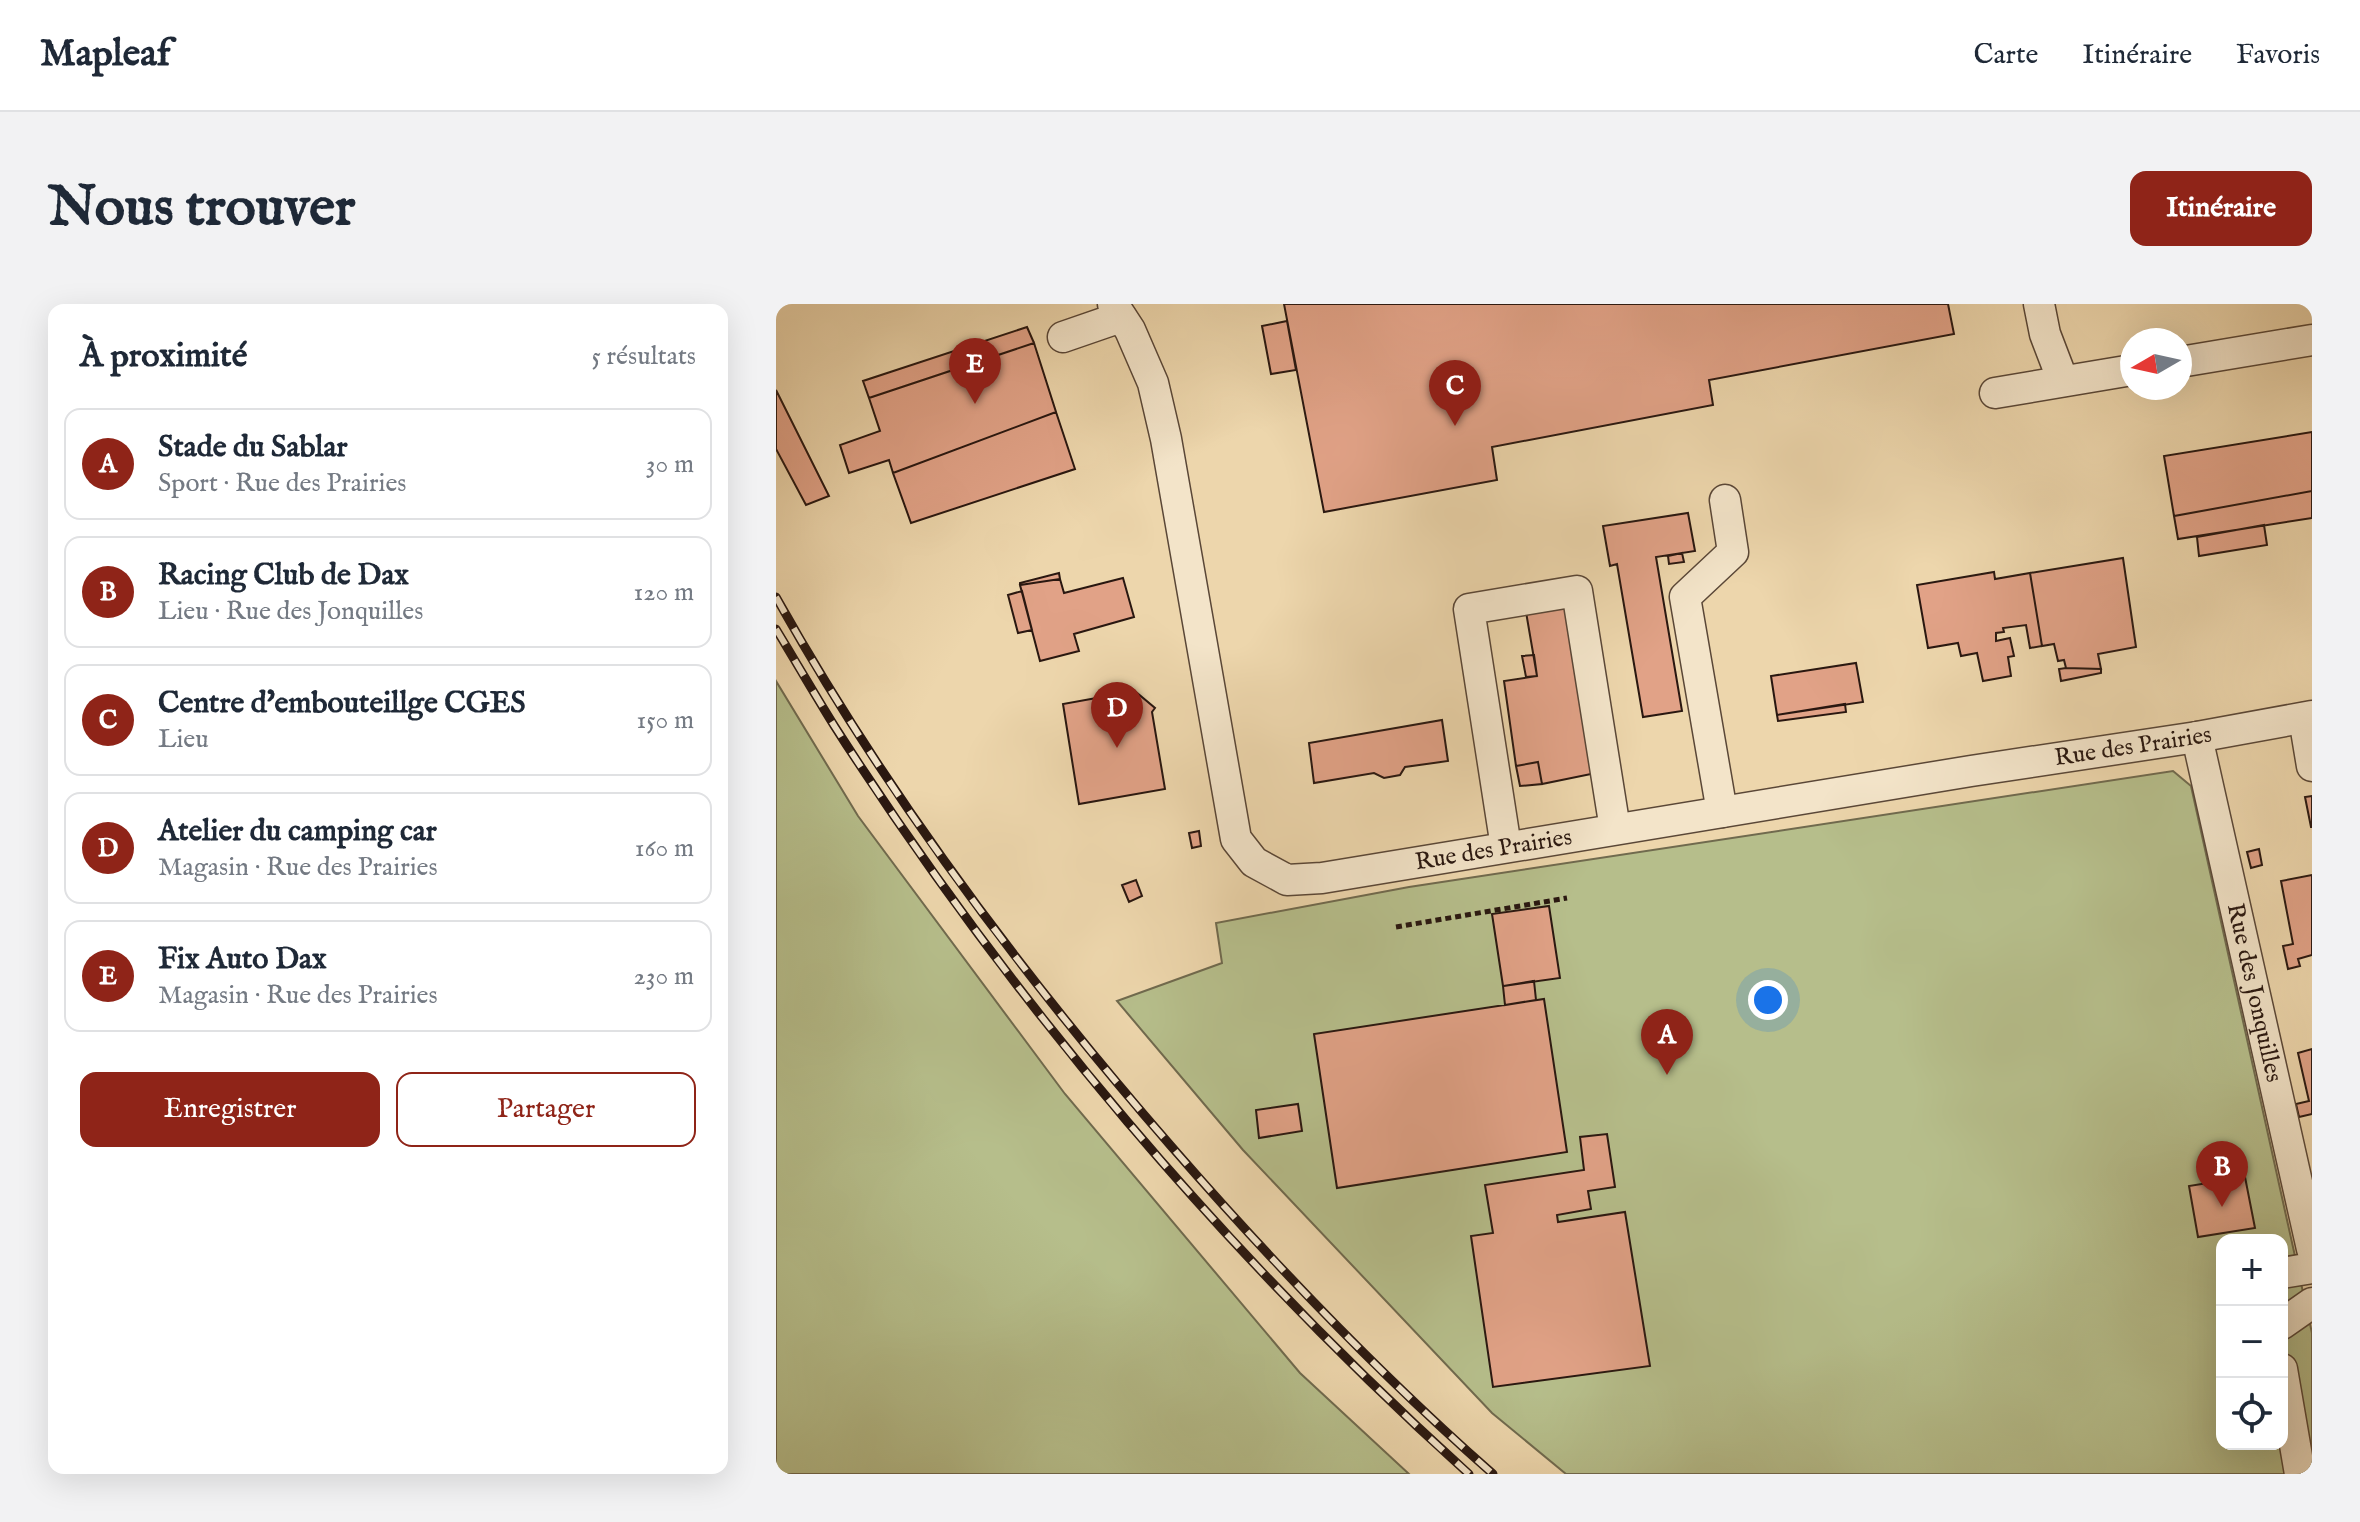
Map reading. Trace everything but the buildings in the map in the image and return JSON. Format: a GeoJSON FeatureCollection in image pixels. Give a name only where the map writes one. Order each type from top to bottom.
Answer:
{"type":"FeatureCollection","features":[{"type":"Feature","properties":{"kind":"street"},"geometry":{"type":"LineString","coordinates":[[2039,304],[2045,334],[2063,381]]}},
{"type":"Feature","properties":{"kind":"street"},"geometry":{"type":"LineString","coordinates":[[1063,337],[1117,310]]}},
{"type":"Feature","properties":{"kind":"street","name":"Rue des Prairies"},"geometry":{"type":"LineString","coordinates":[[1117,310],[1130,330],[1153,383],[1166,439],[1236,839],[1254,862],[1287,880],[1322,878],[2308,717]]}},
{"type":"Feature","properties":{"kind":"street"},"geometry":{"type":"LineString","coordinates":[[2192,360],[2312,340]]}},
{"type":"Feature","properties":{"kind":"street"},"geometry":{"type":"LineString","coordinates":[[1995,393],[2120,372]]}},
{"type":"Feature","properties":{"kind":"street"},"geometry":{"type":"LineString","coordinates":[[1722,812],[1685,597],[1733,552],[1725,500]]}},
{"type":"Feature","properties":{"kind":"street"},"geometry":{"type":"LineString","coordinates":[[1506,847],[1469,609],[1577,591],[1615,829]]}},
{"type":"Feature","properties":{"kind":"street"},"geometry":{"type":"LineString","coordinates":[[2308,717],[2312,766]]}},
{"type":"Feature","properties":{"kind":"street","name":"Rue des Jonquilles"},"geometry":{"type":"LineString","coordinates":[[2197,737],[2312,1249]]}},
{"type":"Feature","properties":{"kind":"street"},"geometry":{"type":"LineString","coordinates":[[2288,1272],[2312,1268]]}},
{"type":"Feature","properties":{"kind":"street"},"geometry":{"type":"LineString","coordinates":[[2288,1320],[2312,1303]]}},
{"type":"Feature","properties":{"kind":"street"},"geometry":{"type":"LineString","coordinates":[[2284,1378],[2300,1474]]}},
{"type":"Feature","properties":{"kind":"path"},"geometry":{"type":"LineString","coordinates":[[1396,927],[1567,898]]}},
{"type":"Feature","properties":{"kind":"green space"},"geometry":{"type":"Polygon","coordinates":[[[776,681],[858,816],[1065,1094],[1300,1373],[1409,1474],[776,1474],[776,681]]]}},
{"type":"Feature","properties":{"kind":"green space"},"geometry":{"type":"Polygon","coordinates":[[[2173,771],[2191,786],[2312,1333],[2312,1474],[1566,1474],[1492,1413],[1243,1150],[1117,1001],[1222,963],[1216,923],[1409,887],[2173,771]]]}},
{"type":"Feature","properties":{"kind":"railway"},"geometry":{"type":"LineString","coordinates":[[776,597],[818,670],[910,812],[959,882],[1062,1016],[1247,1232],[1367,1356],[1493,1474]]}},
{"type":"Feature","properties":{"kind":"railway"},"geometry":{"type":"LineString","coordinates":[[776,629],[835,727],[903,829],[974,928],[1127,1122],[1293,1304],[1469,1474]]}},
{"type":"Feature","properties":{"kind":"place","name":"Fix Auto Dax"},"geometry":{"type":"Point","coordinates":[975,404]}},
{"type":"Feature","properties":{"kind":"place","name":"Centre d'embouteillge CGES"},"geometry":{"type":"Point","coordinates":[1455,426]}},
{"type":"Feature","properties":{"kind":"place","name":"Atelier du camping car"},"geometry":{"type":"Point","coordinates":[1117,748]}},
{"type":"Feature","properties":{"kind":"place","name":"Stade du Sablar"},"geometry":{"type":"Point","coordinates":[1667,1075]}},
{"type":"Feature","properties":{"kind":"place","name":"Racing Club de Dax"},"geometry":{"type":"Point","coordinates":[2222,1207]}}]}
